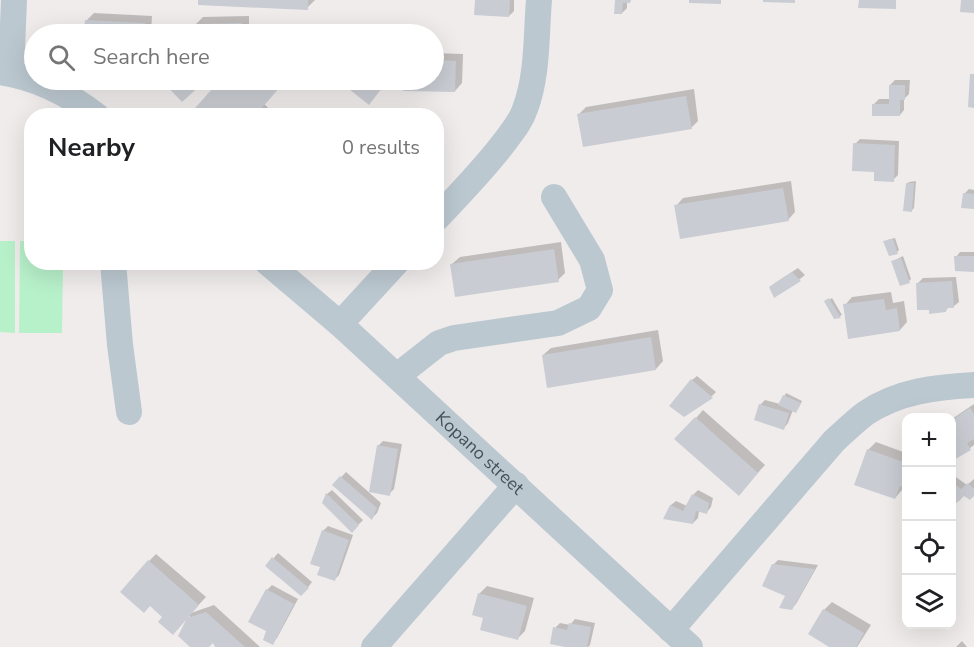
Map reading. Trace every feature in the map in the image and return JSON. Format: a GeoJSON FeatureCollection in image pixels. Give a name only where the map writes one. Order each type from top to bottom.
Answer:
{"type":"FeatureCollection","features":[{"type":"Feature","properties":{"kind":"street"},"geometry":{"type":"LineString","coordinates":[[14,0],[6,73],[24,78]]}},
{"type":"Feature","properties":{"kind":"street"},"geometry":{"type":"LineString","coordinates":[[444,210],[492,158],[525,109],[534,64],[538,0]]}},
{"type":"Feature","properties":{"kind":"street"},"geometry":{"type":"LineString","coordinates":[[55,90],[87,108]]}},
{"type":"Feature","properties":{"kind":"street"},"geometry":{"type":"LineString","coordinates":[[397,376],[439,343],[454,338],[558,323],[589,308],[600,290],[592,260],[554,197]]}},
{"type":"Feature","properties":{"kind":"street"},"geometry":{"type":"LineString","coordinates":[[114,270],[129,412]]}},
{"type":"Feature","properties":{"kind":"street","name":"Kopano street"},"geometry":{"type":"LineString","coordinates":[[276,270],[340,324],[690,647]]}},
{"type":"Feature","properties":{"kind":"street"},"geometry":{"type":"LineString","coordinates":[[340,324],[390,270]]}},
{"type":"Feature","properties":{"kind":"street"},"geometry":{"type":"LineString","coordinates":[[671,630],[834,441],[864,414],[888,400],[914,391],[942,386],[974,385]]}},
{"type":"Feature","properties":{"kind":"street"},"geometry":{"type":"LineString","coordinates":[[374,647],[516,485]]}},
{"type":"Feature","properties":{"kind":"green space"},"geometry":{"type":"Polygon","coordinates":[[[0,241],[15,241],[15,333],[0,332],[0,241]]]}},
{"type":"Feature","properties":{"kind":"green space"},"geometry":{"type":"Polygon","coordinates":[[[20,241],[24,241],[24,270],[63,270],[62,333],[19,333],[20,241]]]}},
{"type":"Feature","properties":{"kind":"building"},"geometry":{"type":"Polygon","coordinates":[[[198,0],[308,0],[308,10],[198,5],[198,0]]]}},
{"type":"Feature","properties":{"kind":"building"},"geometry":{"type":"Polygon","coordinates":[[[475,0],[510,0],[509,17],[474,15],[475,0]]]}},
{"type":"Feature","properties":{"kind":"building"},"geometry":{"type":"Polygon","coordinates":[[[615,0],[631,0],[630,3],[623,3],[622,14],[614,14],[615,0]]]}},
{"type":"Feature","properties":{"kind":"building"},"geometry":{"type":"Polygon","coordinates":[[[689,0],[721,0],[721,4],[689,3],[689,0]]]}},
{"type":"Feature","properties":{"kind":"building"},"geometry":{"type":"Polygon","coordinates":[[[763,0],[795,0],[795,3],[763,2],[763,0]]]}},
{"type":"Feature","properties":{"kind":"building"},"geometry":{"type":"Polygon","coordinates":[[[859,0],[896,0],[896,9],[858,8],[859,0]]]}},
{"type":"Feature","properties":{"kind":"building"},"geometry":{"type":"Polygon","coordinates":[[[961,0],[974,0],[974,13],[960,12],[961,0]]]}},
{"type":"Feature","properties":{"kind":"building"},"geometry":{"type":"Polygon","coordinates":[[[85,20],[145,23],[145,24],[85,24],[85,20]]]}},
{"type":"Feature","properties":{"kind":"building"},"geometry":{"type":"Polygon","coordinates":[[[242,23],[242,24],[194,24],[242,23]]]}},
{"type":"Feature","properties":{"kind":"building"},"geometry":{"type":"Polygon","coordinates":[[[444,60],[456,61],[455,92],[403,91],[444,90],[444,60]]]}},
{"type":"Feature","properties":{"kind":"building"},"geometry":{"type":"Polygon","coordinates":[[[970,74],[974,74],[974,108],[968,107],[970,74]]]}},
{"type":"Feature","properties":{"kind":"building"},"geometry":{"type":"Polygon","coordinates":[[[889,85],[905,85],[905,100],[900,100],[900,116],[872,116],[872,104],[889,104],[889,85]]]}},
{"type":"Feature","properties":{"kind":"building"},"geometry":{"type":"Polygon","coordinates":[[[171,90],[195,90],[182,102],[171,90]]]}},
{"type":"Feature","properties":{"kind":"building"},"geometry":{"type":"Polygon","coordinates":[[[211,90],[277,90],[262,108],[195,108],[211,90]]]}},
{"type":"Feature","properties":{"kind":"building"},"geometry":{"type":"Polygon","coordinates":[[[350,90],[380,90],[369,105],[350,90]]]}},
{"type":"Feature","properties":{"kind":"building"},"geometry":{"type":"Polygon","coordinates":[[[686,96],[692,129],[583,147],[577,114],[686,96]]]}},
{"type":"Feature","properties":{"kind":"building"},"geometry":{"type":"Polygon","coordinates":[[[853,143],[895,145],[894,182],[874,181],[874,172],[852,171],[853,143]]]}},
{"type":"Feature","properties":{"kind":"building"},"geometry":{"type":"Polygon","coordinates":[[[906,183],[914,183],[912,212],[903,211],[906,183]]]}},
{"type":"Feature","properties":{"kind":"building"},"geometry":{"type":"Polygon","coordinates":[[[783,188],[789,221],[680,239],[674,205],[783,188]]]}},
{"type":"Feature","properties":{"kind":"building"},"geometry":{"type":"Polygon","coordinates":[[[963,193],[974,194],[974,209],[961,208],[963,193]]]}},
{"type":"Feature","properties":{"kind":"building"},"geometry":{"type":"Polygon","coordinates":[[[893,239],[898,254],[889,256],[883,241],[893,239]]]}},
{"type":"Feature","properties":{"kind":"building"},"geometry":{"type":"Polygon","coordinates":[[[554,249],[559,282],[455,297],[450,264],[554,249]]]}},
{"type":"Feature","properties":{"kind":"building"},"geometry":{"type":"Polygon","coordinates":[[[954,256],[974,256],[974,272],[955,271],[954,256]]]}},
{"type":"Feature","properties":{"kind":"building"},"geometry":{"type":"Polygon","coordinates":[[[901,258],[910,283],[900,286],[891,261],[901,258]]]}},
{"type":"Feature","properties":{"kind":"building"},"geometry":{"type":"Polygon","coordinates":[[[792,272],[801,281],[774,298],[769,287],[792,272]]]}},
{"type":"Feature","properties":{"kind":"building"},"geometry":{"type":"Polygon","coordinates":[[[952,281],[954,308],[947,308],[946,312],[929,314],[929,310],[917,310],[916,283],[952,281]]]}},
{"type":"Feature","properties":{"kind":"building"},"geometry":{"type":"Polygon","coordinates":[[[829,298],[841,318],[834,319],[824,301],[829,298]]]}},
{"type":"Feature","properties":{"kind":"building"},"geometry":{"type":"Polygon","coordinates":[[[884,299],[886,310],[897,308],[900,331],[848,339],[843,304],[884,299]]]}},
{"type":"Feature","properties":{"kind":"building"},"geometry":{"type":"Polygon","coordinates":[[[651,337],[656,370],[547,388],[542,355],[651,337]]]}},
{"type":"Feature","properties":{"kind":"building"},"geometry":{"type":"Polygon","coordinates":[[[691,379],[713,398],[684,417],[669,406],[691,379]]]}},
{"type":"Feature","properties":{"kind":"building"},"geometry":{"type":"Polygon","coordinates":[[[783,395],[801,403],[796,413],[778,405],[783,395]]]}},
{"type":"Feature","properties":{"kind":"building"},"geometry":{"type":"Polygon","coordinates":[[[759,404],[789,413],[784,430],[754,420],[759,404]]]}},
{"type":"Feature","properties":{"kind":"building"},"geometry":{"type":"Polygon","coordinates":[[[970,408],[974,414],[974,439],[967,443],[971,450],[956,459],[956,417],[970,408]]]}},
{"type":"Feature","properties":{"kind":"building"},"geometry":{"type":"Polygon","coordinates":[[[695,417],[758,473],[739,496],[674,439],[695,417]]]}},
{"type":"Feature","properties":{"kind":"building"},"geometry":{"type":"Polygon","coordinates":[[[377,445],[398,449],[390,496],[369,492],[377,445]]]}},
{"type":"Feature","properties":{"kind":"building"},"geometry":{"type":"Polygon","coordinates":[[[867,449],[902,462],[902,487],[900,486],[895,499],[854,485],[867,449]]]}},
{"type":"Feature","properties":{"kind":"building"},"geometry":{"type":"Polygon","coordinates":[[[340,476],[377,508],[372,520],[332,485],[340,476]]]}},
{"type":"Feature","properties":{"kind":"building"},"geometry":{"type":"Polygon","coordinates":[[[968,483],[974,489],[974,496],[970,500],[964,496],[956,503],[956,485],[961,489],[968,483]]]}},
{"type":"Feature","properties":{"kind":"building"},"geometry":{"type":"Polygon","coordinates":[[[326,493],[359,525],[352,533],[322,503],[326,493]]]}},
{"type":"Feature","properties":{"kind":"building"},"geometry":{"type":"Polygon","coordinates":[[[692,494],[709,503],[707,514],[696,511],[693,524],[663,519],[670,505],[683,511],[692,494]]]}},
{"type":"Feature","properties":{"kind":"building"},"geometry":{"type":"Polygon","coordinates":[[[322,530],[349,540],[335,581],[317,575],[320,567],[310,564],[322,530]]]}},
{"type":"Feature","properties":{"kind":"building"},"geometry":{"type":"Polygon","coordinates":[[[272,557],[309,588],[301,596],[265,566],[272,557]]]}},
{"type":"Feature","properties":{"kind":"building"},"geometry":{"type":"Polygon","coordinates":[[[148,560],[199,605],[173,635],[158,622],[162,617],[150,606],[144,613],[120,592],[148,560]]]}},
{"type":"Feature","properties":{"kind":"building"},"geometry":{"type":"Polygon","coordinates":[[[772,564],[815,569],[792,610],[779,608],[785,596],[762,586],[772,564]]]}},
{"type":"Feature","properties":{"kind":"building"},"geometry":{"type":"Polygon","coordinates":[[[266,589],[294,604],[273,645],[263,640],[266,631],[248,622],[266,589]]]}},
{"type":"Feature","properties":{"kind":"building"},"geometry":{"type":"Polygon","coordinates":[[[478,593],[527,606],[518,640],[480,630],[483,618],[472,615],[478,593]]]}},
{"type":"Feature","properties":{"kind":"building"},"geometry":{"type":"Polygon","coordinates":[[[823,609],[864,633],[856,647],[829,647],[808,634],[823,609]]]}},
{"type":"Feature","properties":{"kind":"building"},"geometry":{"type":"Polygon","coordinates":[[[206,612],[245,647],[215,647],[213,643],[209,647],[190,647],[178,636],[187,618],[206,612]]]}},
{"type":"Feature","properties":{"kind":"building"},"geometry":{"type":"Polygon","coordinates":[[[569,623],[591,627],[587,647],[550,644],[553,627],[567,630],[569,623]]]}}]}
